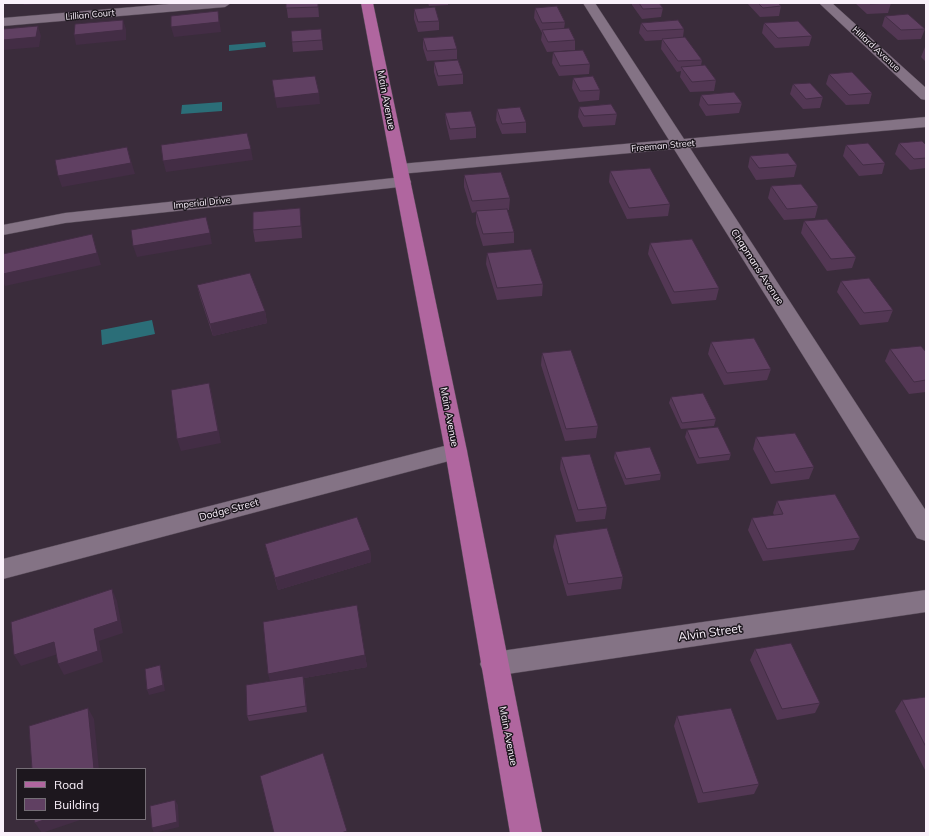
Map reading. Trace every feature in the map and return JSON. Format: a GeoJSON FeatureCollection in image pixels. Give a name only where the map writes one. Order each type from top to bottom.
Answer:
{"type":"FeatureCollection","features":[{"type":"Feature","properties":{"kind":"main road","name":"Main Avenue"},"geometry":{"type":"LineString","coordinates":[[367,3],[456,451],[526,833]]}},
{"type":"Feature","properties":{"kind":"street","name":"Lillian Court"},"geometry":{"type":"LineString","coordinates":[[3,22],[225,3]]}},
{"type":"Feature","properties":{"kind":"street","name":"Chapmans Avenue"},"geometry":{"type":"LineString","coordinates":[[589,3],[926,531]]}},
{"type":"Feature","properties":{"kind":"street","name":"Hillard Avenue"},"geometry":{"type":"LineString","coordinates":[[825,3],[926,96]]}},
{"type":"Feature","properties":{"kind":"street","name":"Freeman Street"},"geometry":{"type":"LineString","coordinates":[[402,176],[679,144],[926,122]]}},
{"type":"Feature","properties":{"kind":"street","name":"Imperial Drive"},"geometry":{"type":"LineString","coordinates":[[3,230],[65,218],[402,176]]}},
{"type":"Feature","properties":{"kind":"street","name":"Dodge Street"},"geometry":{"type":"LineString","coordinates":[[3,569],[456,451]]}},
{"type":"Feature","properties":{"kind":"street","name":"Alvin Street"},"geometry":{"type":"LineString","coordinates":[[494,664],[926,601]]}},
{"type":"Feature","properties":{"kind":"water"},"geometry":{"type":"Polygon","coordinates":[[[265,42],[266,47],[229,51],[229,45],[265,42]]]}},
{"type":"Feature","properties":{"kind":"water"},"geometry":{"type":"Polygon","coordinates":[[[222,102],[222,111],[181,114],[182,105],[222,102]]]}},
{"type":"Feature","properties":{"kind":"water"},"geometry":{"type":"Polygon","coordinates":[[[152,320],[155,334],[102,345],[101,330],[152,320]]]}},
{"type":"Feature","properties":{"kind":"building"},"geometry":{"type":"Polygon","coordinates":[[[286,3],[318,3],[318,7],[286,8],[286,3]]]}},
{"type":"Feature","properties":{"kind":"building"},"geometry":{"type":"Polygon","coordinates":[[[639,3],[659,3],[663,8],[643,9],[639,3]]]}},
{"type":"Feature","properties":{"kind":"building"},"geometry":{"type":"Polygon","coordinates":[[[758,3],[778,3],[781,6],[763,8],[758,3]]]}},
{"type":"Feature","properties":{"kind":"building"},"geometry":{"type":"Polygon","coordinates":[[[869,3],[891,3],[870,4],[869,3]]]}},
{"type":"Feature","properties":{"kind":"building"},"geometry":{"type":"Polygon","coordinates":[[[557,6],[565,22],[542,23],[535,8],[557,6]]]}},
{"type":"Feature","properties":{"kind":"building"},"geometry":{"type":"Polygon","coordinates":[[[435,7],[439,21],[418,22],[414,9],[435,7]]]}},
{"type":"Feature","properties":{"kind":"building"},"geometry":{"type":"Polygon","coordinates":[[[218,11],[219,22],[171,27],[171,16],[218,11]]]}},
{"type":"Feature","properties":{"kind":"building"},"geometry":{"type":"Polygon","coordinates":[[[908,14],[925,29],[901,30],[885,16],[908,14]]]}},
{"type":"Feature","properties":{"kind":"building"},"geometry":{"type":"Polygon","coordinates":[[[123,20],[123,30],[74,35],[75,24],[123,20]]]}},
{"type":"Feature","properties":{"kind":"building"},"geometry":{"type":"Polygon","coordinates":[[[678,20],[684,29],[647,31],[641,23],[678,20]]]}},
{"type":"Feature","properties":{"kind":"building"},"geometry":{"type":"Polygon","coordinates":[[[798,21],[812,36],[778,38],[764,23],[798,21]]]}},
{"type":"Feature","properties":{"kind":"building"},"geometry":{"type":"Polygon","coordinates":[[[38,26],[36,37],[3,40],[3,29],[38,26]]]}},
{"type":"Feature","properties":{"kind":"building"},"geometry":{"type":"Polygon","coordinates":[[[569,28],[575,40],[548,42],[542,30],[569,28]]]}},
{"type":"Feature","properties":{"kind":"building"},"geometry":{"type":"Polygon","coordinates":[[[321,29],[322,40],[292,42],[291,31],[321,29]]]}},
{"type":"Feature","properties":{"kind":"building"},"geometry":{"type":"Polygon","coordinates":[[[453,36],[457,49],[427,51],[423,38],[453,36]]]}},
{"type":"Feature","properties":{"kind":"building"},"geometry":{"type":"Polygon","coordinates":[[[685,37],[702,60],[678,61],[662,39],[685,37]]]}},
{"type":"Feature","properties":{"kind":"building"},"geometry":{"type":"Polygon","coordinates":[[[583,50],[590,64],[560,66],[553,52],[583,50]]]}},
{"type":"Feature","properties":{"kind":"building"},"geometry":{"type":"Polygon","coordinates":[[[458,60],[463,74],[438,76],[434,62],[458,60]]]}},
{"type":"Feature","properties":{"kind":"building"},"geometry":{"type":"Polygon","coordinates":[[[705,65],[716,80],[692,82],[681,67],[705,65]]]}},
{"type":"Feature","properties":{"kind":"building"},"geometry":{"type":"Polygon","coordinates":[[[852,72],[872,93],[849,95],[829,74],[852,72]]]}},
{"type":"Feature","properties":{"kind":"building"},"geometry":{"type":"Polygon","coordinates":[[[315,76],[319,93],[275,98],[272,80],[315,76]]]}},
{"type":"Feature","properties":{"kind":"building"},"geometry":{"type":"Polygon","coordinates":[[[593,76],[600,90],[580,91],[573,78],[593,76]]]}},
{"type":"Feature","properties":{"kind":"building"},"geometry":{"type":"Polygon","coordinates":[[[810,83],[823,97],[806,99],[793,84],[810,83]]]}},
{"type":"Feature","properties":{"kind":"building"},"geometry":{"type":"Polygon","coordinates":[[[734,92],[742,103],[708,105],[701,95],[734,92]]]}},
{"type":"Feature","properties":{"kind":"building"},"geometry":{"type":"Polygon","coordinates":[[[611,104],[617,114],[584,116],[579,107],[611,104]]]}},
{"type":"Feature","properties":{"kind":"building"},"geometry":{"type":"Polygon","coordinates":[[[520,107],[526,122],[502,124],[497,109],[520,107]]]}},
{"type":"Feature","properties":{"kind":"building"},"geometry":{"type":"Polygon","coordinates":[[[471,111],[476,127],[450,129],[445,113],[471,111]]]}},
{"type":"Feature","properties":{"kind":"building"},"geometry":{"type":"Polygon","coordinates":[[[247,133],[251,149],[163,161],[161,145],[247,133]]]}},
{"type":"Feature","properties":{"kind":"building"},"geometry":{"type":"Polygon","coordinates":[[[922,141],[926,145],[926,158],[914,159],[899,143],[922,141]]]}},
{"type":"Feature","properties":{"kind":"building"},"geometry":{"type":"Polygon","coordinates":[[[868,143],[885,163],[863,165],[846,145],[868,143]]]}},
{"type":"Feature","properties":{"kind":"building"},"geometry":{"type":"Polygon","coordinates":[[[127,147],[131,163],[58,176],[55,160],[127,147]]]}},
{"type":"Feature","properties":{"kind":"building"},"geometry":{"type":"Polygon","coordinates":[[[788,153],[797,165],[759,168],[750,156],[788,153]]]}},
{"type":"Feature","properties":{"kind":"building"},"geometry":{"type":"Polygon","coordinates":[[[650,168],[670,204],[629,208],[610,171],[650,168]]]}},
{"type":"Feature","properties":{"kind":"building"},"geometry":{"type":"Polygon","coordinates":[[[501,172],[510,198],[472,201],[464,175],[501,172]]]}},
{"type":"Feature","properties":{"kind":"building"},"geometry":{"type":"Polygon","coordinates":[[[801,184],[818,206],[787,209],[771,186],[801,184]]]}},
{"type":"Feature","properties":{"kind":"building"},"geometry":{"type":"Polygon","coordinates":[[[300,208],[301,226],[253,230],[253,212],[300,208]]]}},
{"type":"Feature","properties":{"kind":"building"},"geometry":{"type":"Polygon","coordinates":[[[507,209],[514,232],[483,234],[476,211],[507,209]]]}},
{"type":"Feature","properties":{"kind":"building"},"geometry":{"type":"Polygon","coordinates":[[[206,217],[210,233],[133,246],[131,230],[206,217]]]}},
{"type":"Feature","properties":{"kind":"building"},"geometry":{"type":"Polygon","coordinates":[[[827,219],[856,257],[831,259],[804,221],[827,219]]]}},
{"type":"Feature","properties":{"kind":"building"},"geometry":{"type":"Polygon","coordinates":[[[92,234],[97,253],[3,274],[3,254],[92,234]]]}},
{"type":"Feature","properties":{"kind":"building"},"geometry":{"type":"Polygon","coordinates":[[[692,239],[719,288],[674,292],[650,243],[692,239]]]}},
{"type":"Feature","properties":{"kind":"building"},"geometry":{"type":"Polygon","coordinates":[[[531,249],[543,284],[497,288],[487,253],[531,249]]]}},
{"type":"Feature","properties":{"kind":"building"},"geometry":{"type":"Polygon","coordinates":[[[250,273],[265,311],[210,324],[197,285],[250,273]]]}},
{"type":"Feature","properties":{"kind":"building"},"geometry":{"type":"Polygon","coordinates":[[[869,278],[893,310],[864,313],[841,281],[869,278]]]}},
{"type":"Feature","properties":{"kind":"building"},"geometry":{"type":"Polygon","coordinates":[[[754,338],[771,369],[727,373],[711,342],[754,338]]]}},
{"type":"Feature","properties":{"kind":"building"},"geometry":{"type":"Polygon","coordinates":[[[921,346],[926,352],[926,380],[914,382],[890,349],[921,346]]]}},
{"type":"Feature","properties":{"kind":"building"},"geometry":{"type":"Polygon","coordinates":[[[571,350],[598,426],[566,429],[542,353],[571,350]]]}},
{"type":"Feature","properties":{"kind":"building"},"geometry":{"type":"Polygon","coordinates":[[[209,383],[218,431],[177,439],[171,390],[209,383]]]}},
{"type":"Feature","properties":{"kind":"building"},"geometry":{"type":"Polygon","coordinates":[[[703,393],[716,419],[682,423],[671,397],[703,393]]]}},
{"type":"Feature","properties":{"kind":"building"},"geometry":{"type":"Polygon","coordinates":[[[718,427],[731,454],[699,458],[687,430],[718,427]]]}},
{"type":"Feature","properties":{"kind":"building"},"geometry":{"type":"Polygon","coordinates":[[[795,433],[814,467],[775,472],[756,437],[795,433]]]}},
{"type":"Feature","properties":{"kind":"building"},"geometry":{"type":"Polygon","coordinates":[[[650,447],[661,474],[626,479],[615,452],[650,447]]]}},
{"type":"Feature","properties":{"kind":"building"},"geometry":{"type":"Polygon","coordinates":[[[590,454],[607,507],[578,510],[561,457],[590,454]]]}},
{"type":"Feature","properties":{"kind":"building"},"geometry":{"type":"Polygon","coordinates":[[[835,494],[860,538],[767,549],[752,518],[783,514],[777,501],[835,494]]]}},
{"type":"Feature","properties":{"kind":"building"},"geometry":{"type":"Polygon","coordinates":[[[357,517],[370,550],[275,578],[265,544],[357,517]]]}},
{"type":"Feature","properties":{"kind":"building"},"geometry":{"type":"Polygon","coordinates":[[[607,528],[623,577],[568,584],[555,535],[607,528]]]}},
{"type":"Feature","properties":{"kind":"building"},"geometry":{"type":"Polygon","coordinates":[[[112,589],[118,621],[94,629],[98,651],[58,664],[54,642],[14,655],[11,622],[112,589]]]}},
{"type":"Feature","properties":{"kind":"building"},"geometry":{"type":"Polygon","coordinates":[[[357,605],[365,655],[268,674],[263,622],[357,605]]]}},
{"type":"Feature","properties":{"kind":"building"},"geometry":{"type":"Polygon","coordinates":[[[791,643],[820,703],[782,709],[755,649],[791,643]]]}},
{"type":"Feature","properties":{"kind":"building"},"geometry":{"type":"Polygon","coordinates":[[[160,665],[163,685],[147,690],[145,669],[160,665]]]}},
{"type":"Feature","properties":{"kind":"building"},"geometry":{"type":"Polygon","coordinates":[[[303,676],[306,706],[247,716],[246,685],[303,676]]]}},
{"type":"Feature","properties":{"kind":"building"},"geometry":{"type":"Polygon","coordinates":[[[926,697],[926,747],[902,700],[926,697]]]}},
{"type":"Feature","properties":{"kind":"building"},"geometry":{"type":"Polygon","coordinates":[[[88,708],[94,768],[32,768],[29,726],[88,708]]]}},
{"type":"Feature","properties":{"kind":"building"},"geometry":{"type":"Polygon","coordinates":[[[731,708],[759,784],[703,793],[677,716],[731,708]]]}},
{"type":"Feature","properties":{"kind":"building"},"geometry":{"type":"Polygon","coordinates":[[[323,753],[347,831],[341,833],[274,833],[260,776],[323,753]]]}},
{"type":"Feature","properties":{"kind":"building"},"geometry":{"type":"Polygon","coordinates":[[[175,800],[177,822],[152,828],[150,806],[175,800]]]}},
{"type":"Feature","properties":{"kind":"building"},"geometry":{"type":"Polygon","coordinates":[[[34,820],[44,820],[35,823],[34,820]]]}}]}
